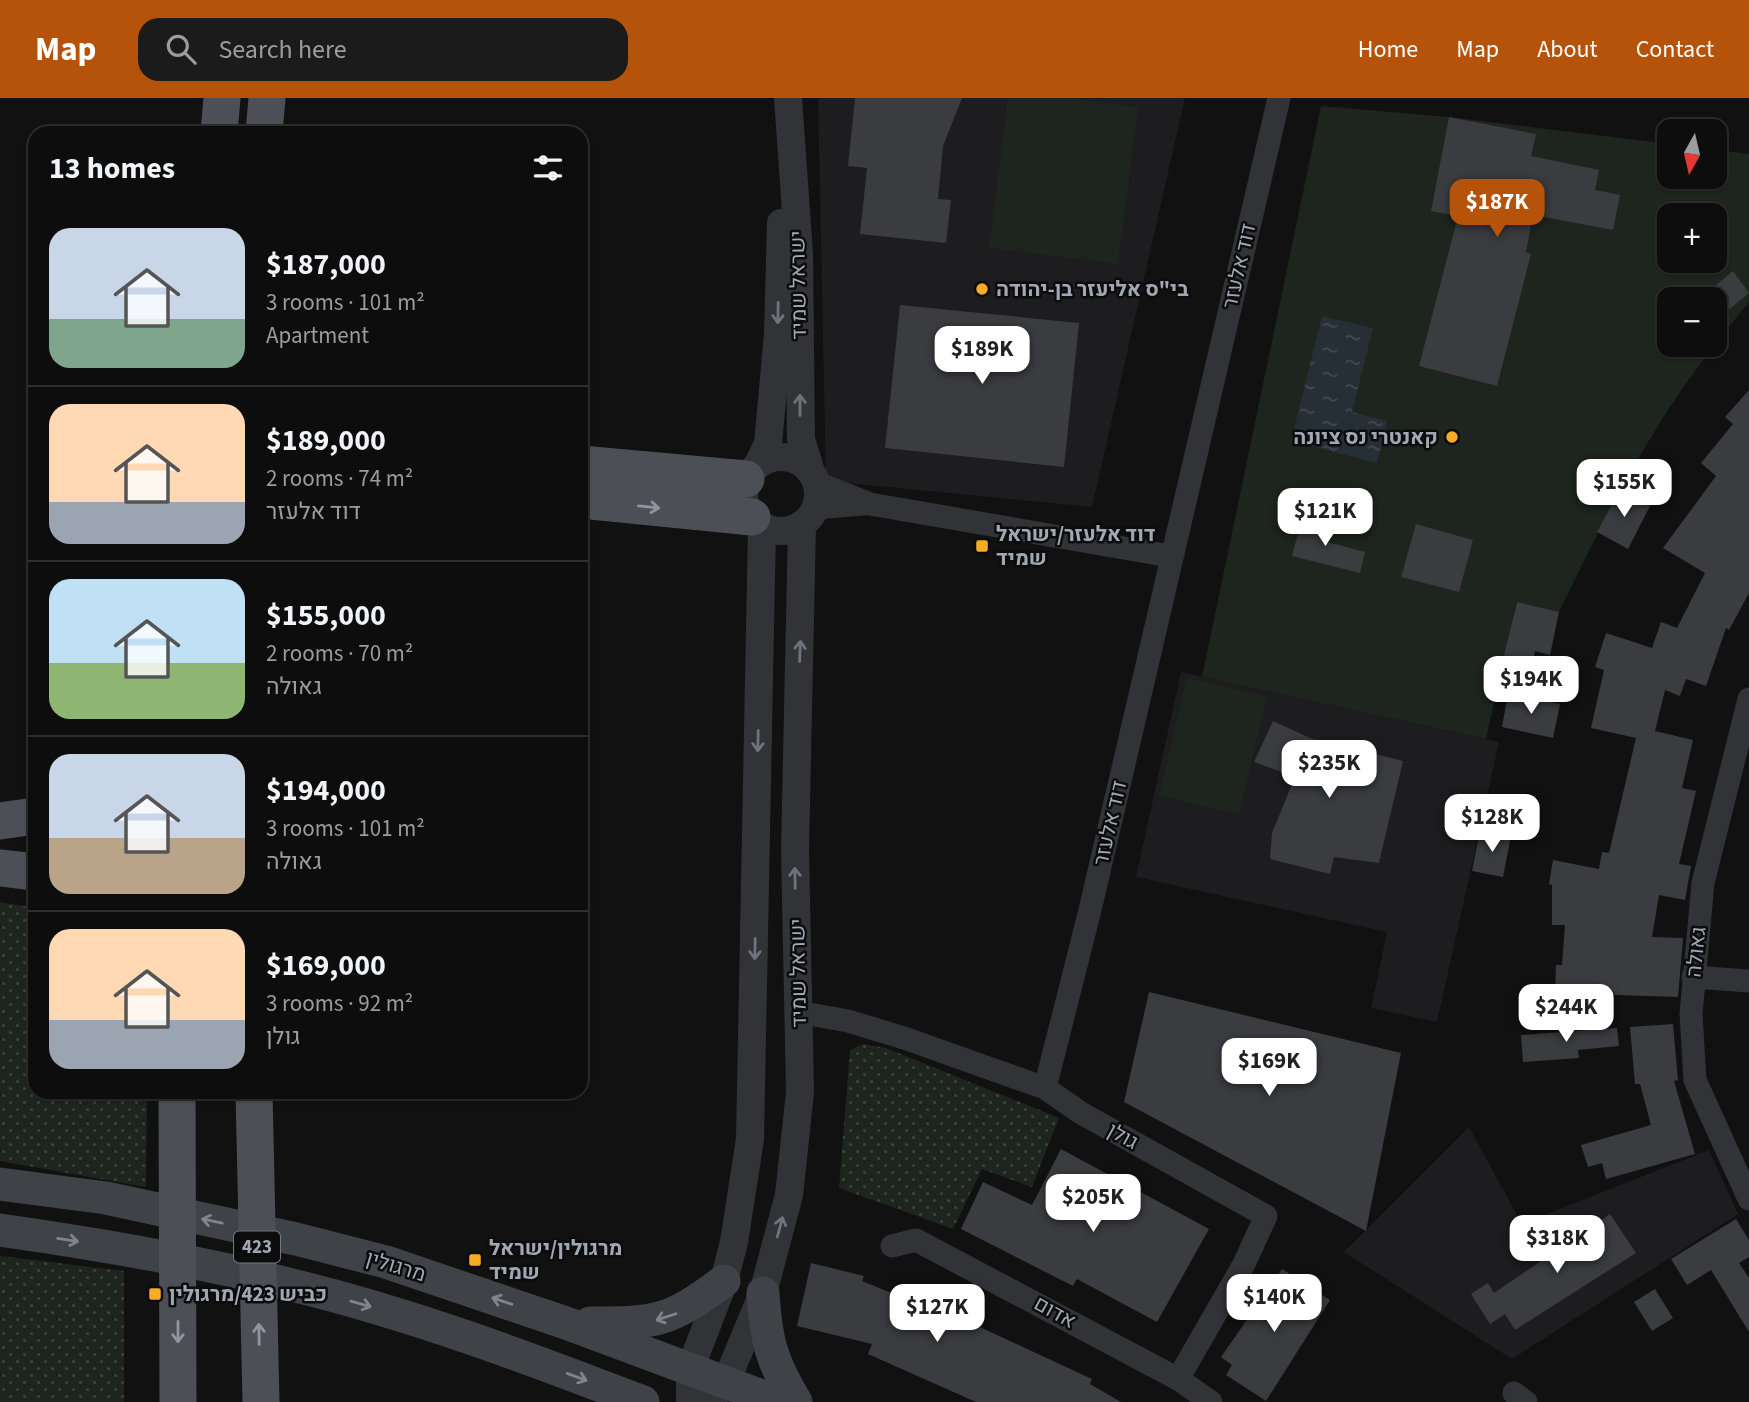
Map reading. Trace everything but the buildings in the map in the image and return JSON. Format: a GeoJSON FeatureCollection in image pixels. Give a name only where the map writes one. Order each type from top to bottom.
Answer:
{"type":"FeatureCollection","features":[{"type":"Feature","properties":{"kind":"main road"},"geometry":{"type":"LineString","coordinates":[[220,126],[222,98]]}},
{"type":"Feature","properties":{"kind":"main road"},"geometry":{"type":"LineString","coordinates":[[265,126],[267,98]]}},
{"type":"Feature","properties":{"kind":"main road"},"geometry":{"type":"LineString","coordinates":[[588,464],[752,471]]}},
{"type":"Feature","properties":{"kind":"main road"},"geometry":{"type":"LineString","coordinates":[[588,501],[757,521]]}},
{"type":"Feature","properties":{"kind":"main road"},"geometry":{"type":"LineString","coordinates":[[0,821],[28,817]]}},
{"type":"Feature","properties":{"kind":"main road"},"geometry":{"type":"LineString","coordinates":[[0,868],[28,871]]}},
{"type":"Feature","properties":{"kind":"main road"},"geometry":{"type":"LineString","coordinates":[[177,1099],[178,1402]]}},
{"type":"Feature","properties":{"kind":"main road","name":"423"},"geometry":{"type":"LineString","coordinates":[[254,1099],[261,1402]]}},
{"type":"Feature","properties":{"kind":"main road","name":"מרגולין"},"geometry":{"type":"LineString","coordinates":[[0,1184],[106,1198],[296,1239],[386,1262],[566,1323],[690,1369],[717,1392],[778,1402]]}},
{"type":"Feature","properties":{"kind":"main road"},"geometry":{"type":"LineString","coordinates":[[0,1230],[85,1243],[296,1285],[417,1321],[643,1402]]}},
{"type":"Feature","properties":{"kind":"main road"},"geometry":{"type":"LineString","coordinates":[[566,1323],[647,1323],[678,1313],[724,1281]]}},
{"type":"Feature","properties":{"kind":"main road"},"geometry":{"type":"LineString","coordinates":[[763,1293],[766,1337],[774,1363],[796,1402]]}},
{"type":"Feature","properties":{"kind":"street","name":"ישראל שמיד"},"geometry":{"type":"LineString","coordinates":[[752,471],[768,444],[778,334],[786,98]]}},
{"type":"Feature","properties":{"kind":"street","name":"ישראל שמיד"},"geometry":{"type":"LineString","coordinates":[[717,1392],[763,1293],[789,1195],[800,1092],[795,850],[812,497],[801,439],[799,254],[786,98]]}},
{"type":"Feature","properties":{"kind":"street","name":"דוד אלעזר"},"geometry":{"type":"LineString","coordinates":[[1045,1088],[1090,910],[1170,556],[1279,98]]}},
{"type":"Feature","properties":{"kind":"street"},"geometry":{"type":"LineString","coordinates":[[781,456],[803,463],[812,497],[782,531],[757,521],[744,499],[752,471],[781,456]]}},
{"type":"Feature","properties":{"kind":"street"},"geometry":{"type":"LineString","coordinates":[[812,497],[870,504],[1170,556]]}},
{"type":"Feature","properties":{"kind":"street","name":"ישראל שמיד"},"geometry":{"type":"LineString","coordinates":[[690,1402],[690,1369],[724,1281],[734,1242],[750,1139],[757,521]]}},
{"type":"Feature","properties":{"kind":"street","name":"גאולה"},"geometry":{"type":"LineString","coordinates":[[1749,699],[1703,883],[1691,1014],[1695,1080],[1749,1199]]}},
{"type":"Feature","properties":{"kind":"street"},"geometry":{"type":"LineString","coordinates":[[1693,977],[1749,981]]}},
{"type":"Feature","properties":{"kind":"street","name":"גולן"},"geometry":{"type":"LineString","coordinates":[[798,1012],[848,1021],[904,1038],[1045,1088],[1082,1113],[1266,1216],[1244,1264],[1178,1379]]}},
{"type":"Feature","properties":{"kind":"street","name":"אדום"},"geometry":{"type":"LineString","coordinates":[[892,1246],[916,1240],[1178,1379],[1212,1402]]}},
{"type":"Feature","properties":{"kind":"shaded area","name":"בי\"ס אליעזר בן-יהודה"},"geometry":{"type":"Polygon","coordinates":[[[818,98],[1185,98],[1092,507],[826,481],[818,98]]]}},
{"type":"Feature","properties":{"kind":"shaded area"},"geometry":{"type":"Polygon","coordinates":[[[1008,98],[1070,98],[1138,107],[1118,264],[989,248],[1008,98]]]}},
{"type":"Feature","properties":{"kind":"shaded area","name":"קאנטרי נס ציונה"},"geometry":{"type":"Polygon","coordinates":[[[1321,106],[1449,117],[1657,143],[1657,189],[1727,189],[1727,151],[1749,154],[1749,302],[1727,329],[1727,287],[1657,287],[1657,357],[1706,357],[1670,408],[1630,474],[1559,612],[1516,603],[1486,739],[1202,677],[1321,106]]]}},
{"type":"Feature","properties":{"kind":"shaded area"},"geometry":{"type":"Polygon","coordinates":[[[1181,672],[1499,742],[1437,1022],[1371,1008],[1387,932],[1136,877],[1181,672]]]}},
{"type":"Feature","properties":{"kind":"shaded area"},"geometry":{"type":"Polygon","coordinates":[[[1187,678],[1267,696],[1239,814],[1159,796],[1187,678]]]}},
{"type":"Feature","properties":{"kind":"shaded area"},"geometry":{"type":"Polygon","coordinates":[[[0,902],[28,907],[28,1099],[147,1099],[146,1187],[0,1161],[0,902]]]}},
{"type":"Feature","properties":{"kind":"shaded area"},"geometry":{"type":"Polygon","coordinates":[[[863,1044],[886,1048],[1059,1118],[1032,1187],[982,1169],[953,1229],[839,1188],[850,1050],[863,1044]]]}},
{"type":"Feature","properties":{"kind":"shaded area"},"geometry":{"type":"Polygon","coordinates":[[[1469,1127],[1522,1224],[1709,1150],[1738,1214],[1512,1359],[1344,1252],[1469,1127]]]}},
{"type":"Feature","properties":{"kind":"shaded area"},"geometry":{"type":"Polygon","coordinates":[[[0,1256],[124,1271],[124,1402],[0,1402],[0,1256]]]}},
{"type":"Feature","properties":{"kind":"water"},"geometry":{"type":"Polygon","coordinates":[[[1322,316],[1373,328],[1352,412],[1387,421],[1377,463],[1291,441],[1322,316]]]}},
{"type":"Feature","properties":{"kind":"place","name":"בי\"ס אליעזר בן-יהודה"},"geometry":{"type":"Point","coordinates":[982,289]}},
{"type":"Feature","properties":{"kind":"place","name":"קאנטרי נס ציונה"},"geometry":{"type":"Point","coordinates":[1452,437]}},
{"type":"Feature","properties":{"kind":"place","name":"דוד אלעזר/ישראל שמיד"},"geometry":{"type":"Point","coordinates":[982,546]}},
{"type":"Feature","properties":{"kind":"place","name":"מרגולין/ישראל שמיד"},"geometry":{"type":"Point","coordinates":[475,1260]}},
{"type":"Feature","properties":{"kind":"place","name":"כביש 423/מרגולין"},"geometry":{"type":"Point","coordinates":[155,1294]}}]}
